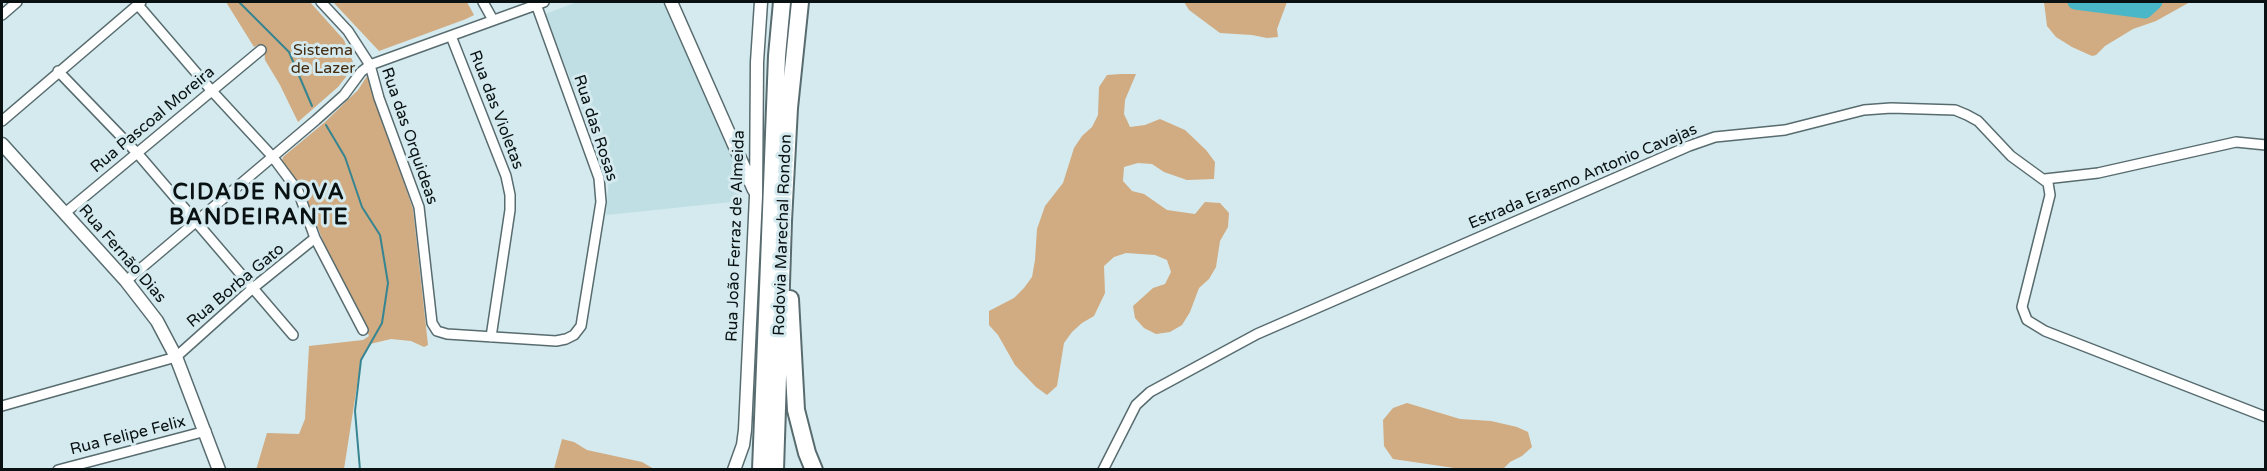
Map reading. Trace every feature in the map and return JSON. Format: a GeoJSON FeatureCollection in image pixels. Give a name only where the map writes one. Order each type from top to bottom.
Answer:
{"type":"FeatureCollection","features":[{"type":"Feature","properties":{"kind":"highway","name":"Rodovia Marechal Rondon"},"geometry":{"type":"LineString","coordinates":[[761,470],[777,56],[782,2]]}},
{"type":"Feature","properties":{"kind":"highway","name":"Rodovia Marechal Rondon"},"geometry":{"type":"LineString","coordinates":[[775,470],[789,108],[800,2]]}},
{"type":"Feature","properties":{"kind":"highway"},"geometry":{"type":"LineString","coordinates":[[783,221],[788,253],[796,410],[813,470]]}},
{"type":"Feature","properties":{"kind":"street"},"geometry":{"type":"LineString","coordinates":[[2,15],[17,2]]}},
{"type":"Feature","properties":{"kind":"street","name":"Rua das Orquideas"},"geometry":{"type":"LineString","coordinates":[[321,2],[348,31],[370,65],[379,98],[419,207],[432,323],[437,330],[447,334],[491,338]]}},
{"type":"Feature","properties":{"kind":"street"},"geometry":{"type":"LineString","coordinates":[[483,2],[493,20]]}},
{"type":"Feature","properties":{"kind":"street"},"geometry":{"type":"LineString","coordinates":[[670,2],[744,164],[756,196]]}},
{"type":"Feature","properties":{"kind":"street","name":"Rua João Ferraz de Almeida"},"geometry":{"type":"LineString","coordinates":[[734,470],[743,445],[745,430],[756,196],[757,62],[761,2]]}},
{"type":"Feature","properties":{"kind":"street"},"geometry":{"type":"LineString","coordinates":[[2,121],[140,3],[211,90],[272,156],[298,191],[315,238],[363,330]]}},
{"type":"Feature","properties":{"kind":"street"},"geometry":{"type":"LineString","coordinates":[[126,281],[344,95],[370,65],[540,3]]}},
{"type":"Feature","properties":{"kind":"street","name":"Rua das Rosas"},"geometry":{"type":"LineString","coordinates":[[491,338],[556,340],[574,335],[580,326],[601,202],[599,178],[540,3]]}},
{"type":"Feature","properties":{"kind":"street","name":"Rua das Violetas"},"geometry":{"type":"LineString","coordinates":[[451,36],[506,176],[510,195],[510,210],[491,338]]}},
{"type":"Feature","properties":{"kind":"street","name":"Rua Pascoal Moreira"},"geometry":{"type":"LineString","coordinates":[[65,213],[261,50]]}},
{"type":"Feature","properties":{"kind":"street"},"geometry":{"type":"LineString","coordinates":[[58,71],[138,154],[293,334]]}},
{"type":"Feature","properties":{"kind":"street","name":"Estrada Erasmo Antonio Cavajas"},"geometry":{"type":"LineString","coordinates":[[1103,470],[1127,418],[1136,405],[1150,392],[1257,334],[1689,146],[1715,137],[1785,130],[1864,110],[1955,110],[1978,121],[2011,156],[2042,177]]}},
{"type":"Feature","properties":{"kind":"street"},"geometry":{"type":"LineString","coordinates":[[2265,145],[2236,142],[2098,173],[2042,177],[2050,189],[2050,195],[2022,307],[2027,320],[2045,332],[2265,417]]}},
{"type":"Feature","properties":{"kind":"street","name":"Rua Fernão Dias"},"geometry":{"type":"LineString","coordinates":[[2,144],[126,281],[158,321],[176,357],[219,470]]}},
{"type":"Feature","properties":{"kind":"street","name":"Rua Borba Gato"},"geometry":{"type":"LineString","coordinates":[[176,357],[253,288],[315,238]]}},
{"type":"Feature","properties":{"kind":"street"},"geometry":{"type":"LineString","coordinates":[[2,406],[176,357]]}},
{"type":"Feature","properties":{"kind":"street","name":"Rua Felipe Felix"},"geometry":{"type":"LineString","coordinates":[[58,470],[206,431]]}},
{"type":"Feature","properties":{"kind":"shaded area"},"geometry":{"type":"Polygon","coordinates":[[[577,2],[663,2],[742,181],[741,201],[606,215],[609,178],[545,14],[577,2]]]}},
{"type":"Feature","properties":{"kind":"green space","name":"Sistema de Lazer"},"geometry":{"type":"Polygon","coordinates":[[[226,2],[310,2],[344,40],[353,62],[349,73],[338,87],[298,122],[265,60],[264,49],[258,45],[254,47],[226,2]]]}},
{"type":"Feature","properties":{"kind":"green space"},"geometry":{"type":"Polygon","coordinates":[[[333,2],[467,2],[474,15],[379,51],[333,2]]]}},
{"type":"Feature","properties":{"kind":"green space"},"geometry":{"type":"Polygon","coordinates":[[[1184,2],[1287,2],[1277,29],[1278,37],[1267,38],[1220,33],[1189,10],[1184,2]]]}},
{"type":"Feature","properties":{"kind":"green space"},"geometry":{"type":"Polygon","coordinates":[[[2044,2],[2190,2],[2156,21],[2133,29],[2092,56],[2056,37],[2047,26],[2044,2]]]}},
{"type":"Feature","properties":{"kind":"green space"},"geometry":{"type":"Polygon","coordinates":[[[1136,74],[1125,100],[1124,114],[1130,127],[1145,125],[1160,119],[1185,130],[1215,162],[1214,179],[1187,180],[1164,172],[1152,164],[1138,163],[1124,167],[1123,181],[1132,191],[1144,194],[1167,210],[1195,214],[1205,202],[1220,203],[1229,213],[1228,227],[1220,241],[1216,267],[1209,279],[1199,288],[1190,312],[1182,325],[1170,332],[1156,334],[1144,328],[1135,318],[1133,306],[1153,288],[1165,284],[1171,272],[1167,260],[1155,255],[1126,253],[1114,257],[1104,266],[1105,293],[1094,316],[1072,332],[1064,343],[1057,386],[1047,395],[1015,365],[998,335],[989,325],[989,311],[1014,298],[1032,277],[1037,229],[1045,206],[1063,183],[1074,148],[1092,127],[1098,115],[1099,87],[1107,75],[1136,74]]]}},
{"type":"Feature","properties":{"kind":"green space"},"geometry":{"type":"Polygon","coordinates":[[[367,76],[413,209],[428,345],[424,347],[411,341],[391,339],[370,344],[361,360],[344,469],[256,470],[267,433],[299,434],[305,419],[309,346],[363,340],[369,336],[324,244],[314,217],[282,161],[283,157],[325,122],[358,90],[367,76]]]}},
{"type":"Feature","properties":{"kind":"green space"},"geometry":{"type":"Polygon","coordinates":[[[1407,403],[1460,419],[1491,421],[1517,427],[1528,432],[1532,447],[1503,469],[1461,469],[1393,459],[1384,446],[1383,420],[1393,408],[1407,403]]]}},
{"type":"Feature","properties":{"kind":"green space"},"geometry":{"type":"Polygon","coordinates":[[[562,439],[574,442],[587,450],[642,462],[654,469],[554,469],[562,439]]]}},
{"type":"Feature","properties":{"kind":"waterway"},"geometry":{"type":"LineString","coordinates":[[239,2],[289,52],[312,106]]}},
{"type":"Feature","properties":{"kind":"waterway"},"geometry":{"type":"LineString","coordinates":[[2075,2],[2145,11],[2155,2]]}},
{"type":"Feature","properties":{"kind":"waterway"},"geometry":{"type":"LineString","coordinates":[[326,125],[345,157],[362,207],[380,235],[388,283],[382,323],[361,360],[355,411],[360,470]]}},
{"type":"Feature","properties":{"kind":"district","name":"CIDADE NOVA BANDEIRANTE"},"geometry":{"type":"Point","coordinates":[259,206]}}]}
